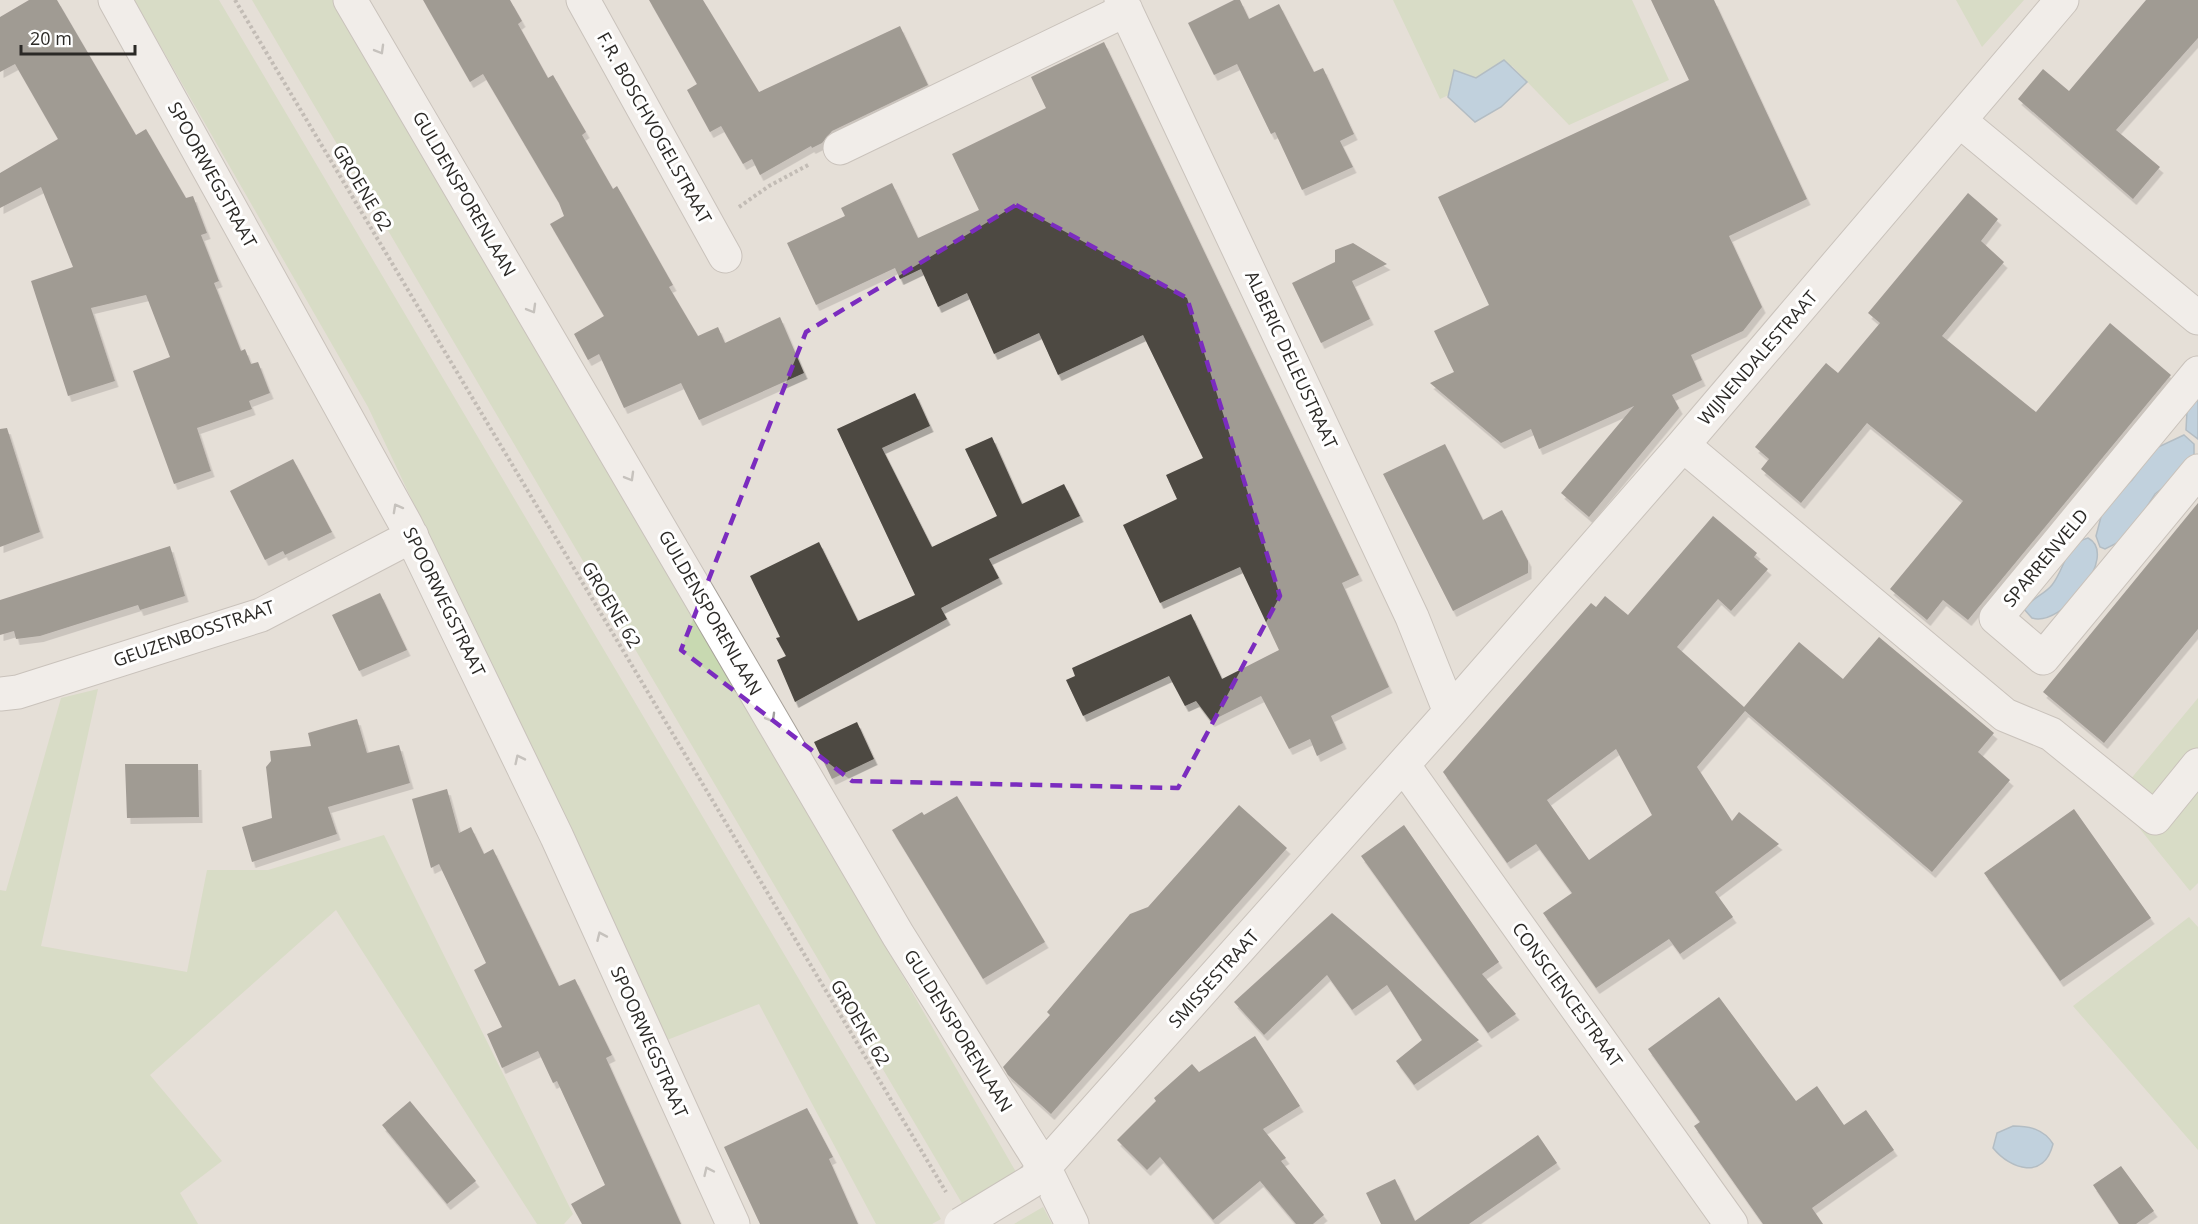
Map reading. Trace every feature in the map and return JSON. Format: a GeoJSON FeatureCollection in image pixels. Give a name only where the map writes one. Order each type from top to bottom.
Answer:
{"type":"FeatureCollection","features":[{"type":"Feature","properties":{"kind":"street","name":"SPOORWEGSTRAAT"},"geometry":{"type":"LineString","coordinates":[[115,0],[412,536],[557,837],[733,1224]]}},
{"type":"Feature","properties":{"kind":"street","name":"GULDENSPORENLAAN"},"geometry":{"type":"LineString","coordinates":[[350,0],[1039,1175],[1072,1224]]}},
{"type":"Feature","properties":{"kind":"street","name":"F.R. BOSCHVOGELSTRAAT"},"geometry":{"type":"LineString","coordinates":[[583,0],[725,256]]}},
{"type":"Feature","properties":{"kind":"street","name":"WIJNENDALESTRAAT"},"geometry":{"type":"LineString","coordinates":[[1450,712],[1683,445],[2062,0]]}},
{"type":"Feature","properties":{"kind":"street","name":"ALBERIC DELEUSTRAAT"},"geometry":{"type":"LineString","coordinates":[[840,148],[1124,5],[1412,618],[1450,712]]}},
{"type":"Feature","properties":{"kind":"street"},"geometry":{"type":"LineString","coordinates":[[1960,121],[2198,318]]}},
{"type":"Feature","properties":{"kind":"street","name":"SPARRENVELD"},"geometry":{"type":"LineString","coordinates":[[2198,373],[1996,618],[2043,658],[2198,471]]}},
{"type":"Feature","properties":{"kind":"street"},"geometry":{"type":"LineString","coordinates":[[1683,445],[2006,714],[2051,734],[2155,818],[2198,765]]}},
{"type":"Feature","properties":{"kind":"street","name":"GEUZENBOSSTRAAT"},"geometry":{"type":"LineString","coordinates":[[0,694],[18,692],[261,615],[412,536]]}},
{"type":"Feature","properties":{"kind":"street","name":"SMISSESTRAAT"},"geometry":{"type":"LineString","coordinates":[[961,1224],[1039,1175],[1450,712]]}},
{"type":"Feature","properties":{"kind":"street","name":"CONSCIENCESTRAAT"},"geometry":{"type":"LineString","coordinates":[[1404,766],[1731,1224]]}},
{"type":"Feature","properties":{"kind":"path","name":"GROENE 62"},"geometry":{"type":"LineString","coordinates":[[235,0],[946,1193]]}},
{"type":"Feature","properties":{"kind":"path"},"geometry":{"type":"LineString","coordinates":[[710,227],[769,186],[840,148]]}},
{"type":"Feature","properties":{"kind":"highlighted area"},"geometry":{"type":"Polygon","coordinates":[[[1016,205],[1187,298],[1280,596],[1178,788],[852,781],[681,650],[806,332],[1016,205]]]}},
{"type":"Feature","properties":{"kind":"green space"},"geometry":{"type":"Polygon","coordinates":[[[134,0],[219,0],[941,1219],[932,1224],[876,1224],[759,1004],[667,1040],[368,407],[134,0]]]}},
{"type":"Feature","properties":{"kind":"green space"},"geometry":{"type":"Polygon","coordinates":[[[252,0],[334,0],[458,206],[1016,1172],[963,1205],[252,0]]]}},
{"type":"Feature","properties":{"kind":"green space"},"geometry":{"type":"Polygon","coordinates":[[[1393,0],[1632,0],[1669,80],[1569,125],[1512,66],[1440,99],[1393,0]]]}},
{"type":"Feature","properties":{"kind":"green space"},"geometry":{"type":"Polygon","coordinates":[[[1956,0],[2024,0],[1982,47],[1956,0]]]}},
{"type":"Feature","properties":{"kind":"green space"},"geometry":{"type":"Polygon","coordinates":[[[98,689],[41,946],[187,972],[207,870],[268,870],[384,835],[573,1214],[564,1224],[537,1224],[336,910],[150,1075],[222,1161],[180,1193],[198,1224],[0,1224],[0,890],[6,891],[61,698],[98,689]]]}},
{"type":"Feature","properties":{"kind":"green space"},"geometry":{"type":"Polygon","coordinates":[[[2198,698],[2198,883],[2190,891],[2115,798],[2198,698]]]}},
{"type":"Feature","properties":{"kind":"green space"},"geometry":{"type":"Polygon","coordinates":[[[2189,917],[2198,927],[2198,1150],[2073,1006],[2189,917]]]}},
{"type":"Feature","properties":{"kind":"green space"},"geometry":{"type":"Polygon","coordinates":[[[1043,1207],[1052,1224],[1014,1224],[1043,1207]]]}},
{"type":"Feature","properties":{"kind":"water"},"geometry":{"type":"Polygon","coordinates":[[[1504,60],[1527,82],[1501,107],[1475,122],[1448,97],[1454,70],[1476,78],[1504,60]]]}},
{"type":"Feature","properties":{"kind":"water"},"geometry":{"type":"Polygon","coordinates":[[[2198,392],[2198,439],[2186,430],[2187,411],[2198,392]]]}},
{"type":"Feature","properties":{"kind":"water"},"geometry":{"type":"Polygon","coordinates":[[[2184,435],[2194,444],[2194,456],[2182,473],[2155,494],[2127,538],[2105,549],[2100,547],[2096,536],[2102,513],[2113,497],[2132,480],[2154,449],[2184,435]]]}},
{"type":"Feature","properties":{"kind":"water"},"geometry":{"type":"Polygon","coordinates":[[[2088,538],[2096,547],[2097,559],[2083,588],[2058,612],[2044,618],[2032,618],[2024,609],[2052,585],[2074,546],[2088,538]]]}},
{"type":"Feature","properties":{"kind":"water"},"geometry":{"type":"Polygon","coordinates":[[[2013,1126],[2036,1129],[2053,1144],[2049,1155],[2042,1163],[2035,1167],[2018,1166],[2000,1156],[1993,1148],[1997,1133],[2013,1126]]]}},
{"type":"Feature","properties":{"kind":"building"},"geometry":{"type":"Polygon","coordinates":[[[29,0],[57,0],[136,135],[146,129],[186,198],[193,196],[207,233],[201,235],[219,281],[214,283],[241,351],[245,349],[251,364],[258,362],[270,393],[249,401],[252,409],[197,428],[211,471],[174,484],[133,371],[170,357],[146,295],[91,308],[115,381],[68,396],[31,281],[73,267],[41,187],[0,208],[0,173],[58,139],[15,64],[0,72],[0,17],[29,0]]]}},
{"type":"Feature","properties":{"kind":"building"},"geometry":{"type":"Polygon","coordinates":[[[423,0],[510,0],[522,21],[518,24],[548,78],[553,75],[586,132],[582,135],[613,189],[617,186],[673,285],[669,287],[698,336],[718,327],[725,343],[780,317],[804,373],[699,420],[681,383],[624,408],[599,354],[588,360],[574,334],[604,316],[550,224],[564,216],[559,203],[483,74],[470,82],[423,0]]]}},
{"type":"Feature","properties":{"kind":"building"},"geometry":{"type":"Polygon","coordinates":[[[649,0],[703,0],[759,92],[900,26],[928,85],[832,131],[822,143],[812,148],[811,146],[760,175],[752,159],[743,164],[721,126],[710,132],[687,90],[697,84],[649,0]]]}},
{"type":"Feature","properties":{"kind":"building"},"geometry":{"type":"Polygon","coordinates":[[[1234,0],[1240,0],[1249,19],[1279,4],[1314,72],[1323,68],[1354,134],[1340,141],[1353,167],[1302,190],[1275,132],[1271,134],[1237,64],[1214,75],[1188,23],[1234,0]]]}},
{"type":"Feature","properties":{"kind":"building"},"geometry":{"type":"Polygon","coordinates":[[[1651,0],[1714,0],[1807,199],[1729,236],[1762,307],[1743,331],[1691,355],[1702,380],[1672,395],[1679,408],[1589,517],[1561,493],[1634,406],[1539,449],[1531,429],[1501,443],[1430,383],[1454,372],[1434,331],[1489,305],[1438,197],[1689,80],[1651,0]]]}},
{"type":"Feature","properties":{"kind":"building"},"geometry":{"type":"Polygon","coordinates":[[[2146,0],[2198,0],[2198,38],[2116,130],[2160,167],[2133,199],[2018,99],[2043,69],[2069,91],[2146,0]]]}},
{"type":"Feature","properties":{"kind":"building"},"geometry":{"type":"Polygon","coordinates":[[[1104,42],[1359,575],[1342,583],[1389,687],[1331,716],[1343,743],[1317,756],[1310,739],[1289,749],[1261,696],[1211,721],[1196,701],[1185,706],[1169,676],[1083,716],[1066,680],[1075,676],[1072,668],[1191,614],[1222,679],[1279,650],[1240,567],[1160,603],[1123,525],[1177,499],[1166,475],[1203,458],[1143,335],[1058,375],[1039,333],[994,354],[967,293],[938,307],[921,269],[900,279],[895,268],[816,305],[787,243],[845,216],[841,208],[892,183],[918,238],[979,210],[952,154],[1046,108],[1031,77],[1104,42]]]}},
{"type":"Feature","properties":{"kind":"building"},"geometry":{"type":"Polygon","coordinates":[[[1968,193],[1998,219],[1981,241],[2004,262],[1942,336],[2036,412],[2110,323],[2171,375],[1968,620],[1943,600],[1927,620],[1890,589],[1963,501],[1867,423],[1801,503],[1761,469],[1769,459],[1755,447],[1826,363],[1838,373],[1880,323],[1868,313],[1968,193]]]}},
{"type":"Feature","properties":{"kind":"building"},"geometry":{"type":"Polygon","coordinates":[[[1353,243],[1387,264],[1352,281],[1370,319],[1321,343],[1292,283],[1335,262],[1335,250],[1353,243]]]}},
{"type":"Feature","properties":{"kind":"building"},"geometry":{"type":"Polygon","coordinates":[[[915,393],[930,426],[882,448],[932,547],[997,516],[965,449],[992,437],[1022,504],[1064,484],[1080,516],[989,559],[999,578],[941,608],[947,619],[795,702],[777,660],[786,656],[776,638],[780,637],[750,576],[819,542],[858,621],[915,595],[837,429],[915,393]]]}},
{"type":"Feature","properties":{"kind":"building"},"geometry":{"type":"Polygon","coordinates":[[[7,428],[40,532],[0,547],[0,429],[7,428]]]}},
{"type":"Feature","properties":{"kind":"building"},"geometry":{"type":"Polygon","coordinates":[[[1445,444],[1483,520],[1502,510],[1528,561],[1528,573],[1453,611],[1383,474],[1445,444]]]}},
{"type":"Feature","properties":{"kind":"building"},"geometry":{"type":"Polygon","coordinates":[[[293,459],[332,532],[285,555],[283,551],[265,560],[230,491],[293,459]]]}},
{"type":"Feature","properties":{"kind":"building"},"geometry":{"type":"Polygon","coordinates":[[[2198,503],[2198,629],[2104,743],[2043,692],[2198,503]]]}},
{"type":"Feature","properties":{"kind":"building"},"geometry":{"type":"Polygon","coordinates":[[[1713,516],[1757,553],[1754,557],[1768,569],[1731,611],[1718,599],[1677,647],[1744,707],[1799,642],[1843,679],[1879,637],[1994,733],[1978,752],[2010,780],[1932,872],[1745,711],[1697,767],[1732,821],[1739,812],[1779,844],[1715,892],[1733,917],[1680,954],[1669,939],[1596,988],[1543,913],[1572,893],[1536,844],[1507,863],[1443,772],[1591,603],[1596,607],[1605,596],[1628,615],[1713,516]],[[1616,749],[1547,800],[1589,860],[1652,815],[1616,749]]]}},
{"type":"Feature","properties":{"kind":"building"},"geometry":{"type":"Polygon","coordinates":[[[170,546],[185,596],[140,610],[138,605],[40,636],[16,639],[14,631],[0,635],[0,600],[170,546]]]}},
{"type":"Feature","properties":{"kind":"building"},"geometry":{"type":"Polygon","coordinates":[[[380,593],[407,650],[359,671],[332,615],[380,593]]]}},
{"type":"Feature","properties":{"kind":"building"},"geometry":{"type":"Polygon","coordinates":[[[357,719],[367,753],[399,745],[410,783],[328,807],[337,834],[252,862],[242,827],[272,818],[266,767],[271,761],[270,751],[311,746],[308,733],[357,719]]]}},
{"type":"Feature","properties":{"kind":"building"},"geometry":{"type":"Polygon","coordinates":[[[857,722],[874,759],[832,779],[814,742],[857,722]]]}},
{"type":"Feature","properties":{"kind":"building"},"geometry":{"type":"Polygon","coordinates":[[[125,764],[198,764],[199,817],[127,818],[125,764]]]}},
{"type":"Feature","properties":{"kind":"building"},"geometry":{"type":"Polygon","coordinates":[[[447,789],[459,833],[471,827],[484,854],[493,849],[559,986],[575,979],[612,1055],[606,1058],[681,1224],[582,1224],[571,1204],[605,1185],[557,1081],[553,1083],[538,1051],[502,1068],[487,1034],[502,1027],[474,970],[486,963],[439,864],[431,868],[412,799],[447,789]]]}},
{"type":"Feature","properties":{"kind":"building"},"geometry":{"type":"Polygon","coordinates":[[[957,796],[1045,942],[983,979],[892,830],[922,812],[924,815],[957,796]]]}},
{"type":"Feature","properties":{"kind":"building"},"geometry":{"type":"Polygon","coordinates":[[[1239,805],[1287,848],[1051,1114],[1008,1075],[1003,1067],[1050,1015],[1047,1012],[1130,914],[1148,907],[1239,805]]]}},
{"type":"Feature","properties":{"kind":"building"},"geometry":{"type":"Polygon","coordinates":[[[2074,809],[2151,918],[2060,981],[1984,873],[2074,809]]]}},
{"type":"Feature","properties":{"kind":"building"},"geometry":{"type":"Polygon","coordinates":[[[1404,825],[1499,962],[1482,974],[1516,1014],[1488,1033],[1361,856],[1404,825]]]}},
{"type":"Feature","properties":{"kind":"building"},"geometry":{"type":"Polygon","coordinates":[[[1332,913],[1479,1040],[1414,1085],[1396,1061],[1422,1040],[1387,985],[1352,1010],[1327,975],[1264,1035],[1234,1002],[1332,913]]]}},
{"type":"Feature","properties":{"kind":"building"},"geometry":{"type":"Polygon","coordinates":[[[1719,997],[1796,1101],[1817,1086],[1844,1125],[1866,1110],[1894,1150],[1812,1208],[1823,1224],[1763,1224],[1694,1126],[1700,1122],[1648,1049],[1719,997]]]}},
{"type":"Feature","properties":{"kind":"building"},"geometry":{"type":"Polygon","coordinates":[[[1255,1036],[1300,1106],[1263,1129],[1286,1158],[1281,1161],[1324,1215],[1313,1224],[1296,1224],[1260,1181],[1213,1220],[1160,1157],[1147,1170],[1117,1140],[1156,1101],[1154,1098],[1192,1064],[1199,1072],[1255,1036]]]}},
{"type":"Feature","properties":{"kind":"building"},"geometry":{"type":"Polygon","coordinates":[[[410,1101],[476,1181],[447,1204],[382,1125],[410,1101]]]}},
{"type":"Feature","properties":{"kind":"building"},"geometry":{"type":"Polygon","coordinates":[[[807,1108],[833,1157],[829,1159],[858,1224],[760,1224],[724,1147],[807,1108]]]}},
{"type":"Feature","properties":{"kind":"building"},"geometry":{"type":"Polygon","coordinates":[[[1538,1135],[1557,1163],[1469,1224],[1381,1224],[1366,1193],[1395,1179],[1415,1221],[1538,1135]]]}},
{"type":"Feature","properties":{"kind":"building"},"geometry":{"type":"Polygon","coordinates":[[[2121,1166],[2154,1211],[2136,1224],[2119,1224],[2093,1185],[2121,1166]]]}}]}
